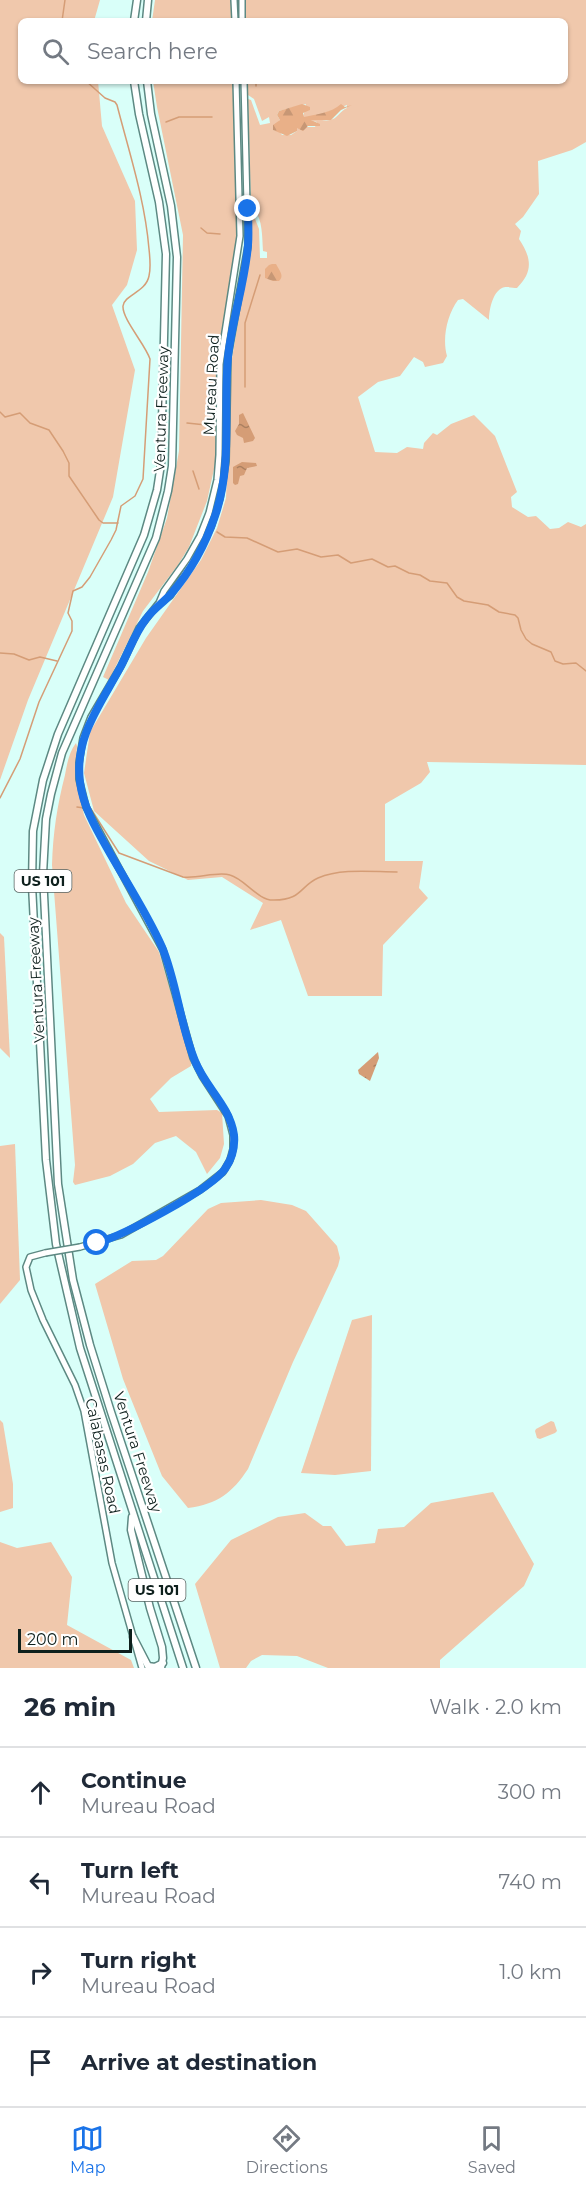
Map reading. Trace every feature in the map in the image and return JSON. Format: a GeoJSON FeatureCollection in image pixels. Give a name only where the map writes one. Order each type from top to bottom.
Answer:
{"type":"FeatureCollection","features":[{"type":"Feature","properties":{"kind":"highway"},"geometry":{"type":"LineString","coordinates":[[134,18],[137,0]]}},
{"type":"Feature","properties":{"kind":"highway"},"geometry":{"type":"LineString","coordinates":[[146,18],[148,0]]}},
{"type":"Feature","properties":{"kind":"highway","name":"Ventura Freeway"},"geometry":{"type":"LineString","coordinates":[[134,84],[159,202],[166,254],[161,464],[157,490],[144,535],[50,758],[38,803],[32,856],[46,1160],[53,1226],[73,1320],[183,1668]]}},
{"type":"Feature","properties":{"kind":"highway","name":"Ventura Freeway"},"geometry":{"type":"LineString","coordinates":[[147,84],[151,114],[171,206],[177,257],[172,466],[156,538],[62,753],[46,819],[43,874],[58,1184],[74,1280],[90,1345],[111,1412],[196,1668]]}},
{"type":"Feature","properties":{"kind":"highway"},"geometry":{"type":"LineString","coordinates":[[132,1511],[131,1530],[162,1647],[162,1665],[148,1666],[133,1637]]}},
{"type":"Feature","properties":{"kind":"main road"},"geometry":{"type":"LineString","coordinates":[[234,0],[235,18]]}},
{"type":"Feature","properties":{"kind":"main road"},"geometry":{"type":"LineString","coordinates":[[242,0],[242,18]]}},
{"type":"Feature","properties":{"kind":"main road","name":"Mureau Road"},"geometry":{"type":"LineString","coordinates":[[30,1257],[80,1247],[121,1235],[200,1190],[223,1172],[233,1149],[234,1135],[228,1116],[202,1076],[194,1058],[163,950],[91,818],[79,779],[81,749],[91,717],[140,628],[158,604],[200,536],[217,480],[220,447],[221,354],[240,236],[236,84]]}},
{"type":"Feature","properties":{"kind":"main road","name":"Mureau Road"},"geometry":{"type":"LineString","coordinates":[[158,604],[170,596],[197,555],[215,516],[223,485],[227,455],[228,356],[246,259],[248,235],[244,84]]}},
{"type":"Feature","properties":{"kind":"main road","name":"Calabasas Road"},"geometry":{"type":"LineString","coordinates":[[30,1257],[26,1268],[31,1290],[75,1385],[84,1411],[113,1570],[142,1668]]}},
{"type":"Feature","properties":{"kind":"shaded area"},"geometry":{"type":"Polygon","coordinates":[[[0,0],[100,0],[95,18],[18,18],[18,84],[98,84],[102,126],[135,201],[137,250],[127,285],[112,305],[135,370],[113,497],[28,700],[0,780],[0,0]]]}},
{"type":"Feature","properties":{"kind":"shaded area"},"geometry":{"type":"Polygon","coordinates":[[[155,0],[231,0],[231,18],[152,18],[155,0]]]}},
{"type":"Feature","properties":{"kind":"shaded area"},"geometry":{"type":"Polygon","coordinates":[[[246,0],[586,0],[586,142],[572,150],[538,161],[539,194],[523,217],[515,224],[521,231],[519,239],[528,258],[526,276],[517,288],[505,287],[499,290],[492,302],[489,320],[463,299],[458,300],[446,327],[447,356],[443,363],[425,367],[423,362],[414,357],[400,376],[378,382],[358,397],[375,452],[397,453],[407,447],[423,449],[424,443],[433,433],[437,435],[451,424],[474,415],[495,436],[517,492],[511,497],[512,507],[528,517],[536,516],[550,529],[559,528],[568,522],[581,527],[586,524],[586,765],[427,762],[430,772],[421,783],[385,804],[385,861],[423,861],[419,888],[428,898],[383,945],[382,996],[308,996],[281,920],[250,930],[263,903],[222,877],[188,880],[149,861],[94,811],[84,773],[90,732],[146,638],[201,560],[217,528],[226,498],[232,358],[250,252],[252,211],[259,229],[260,258],[267,258],[267,252],[263,251],[260,221],[251,206],[248,99],[251,100],[260,125],[270,123],[269,117],[262,121],[254,99],[248,95],[248,84],[568,84],[568,18],[246,18],[246,0]],[[306,104],[279,111],[277,115],[280,120],[273,130],[279,131],[282,135],[291,135],[297,131],[297,127],[315,127],[317,122],[309,120],[332,119],[347,108],[347,105],[314,117],[303,118],[306,104]]]}},
{"type":"Feature","properties":{"kind":"shaded area"},"geometry":{"type":"Polygon","coordinates":[[[153,84],[233,84],[237,239],[215,387],[216,460],[207,501],[189,547],[143,611],[109,680],[103,677],[148,572],[167,518],[179,451],[183,235],[153,84]]]}},
{"type":"Feature","properties":{"kind":"shaded area"},"geometry":{"type":"Polygon","coordinates":[[[76,743],[75,777],[84,815],[126,903],[159,952],[191,1063],[191,1066],[171,1078],[150,1099],[159,1112],[217,1110],[222,1113],[224,1144],[220,1158],[207,1174],[196,1152],[176,1136],[155,1143],[133,1164],[110,1176],[75,1185],[73,1182],[75,1165],[52,865],[54,831],[60,798],[69,758],[76,743]]]}},
{"type":"Feature","properties":{"kind":"shaded area"},"geometry":{"type":"Polygon","coordinates":[[[0,933],[4,937],[10,1058],[0,1048],[0,933]]]}},
{"type":"Feature","properties":{"kind":"shaded area"},"geometry":{"type":"Polygon","coordinates":[[[15,1144],[20,1280],[0,1304],[0,1146],[15,1144]]]}},
{"type":"Feature","properties":{"kind":"shaded area"},"geometry":{"type":"Polygon","coordinates":[[[261,1200],[292,1205],[306,1211],[337,1246],[340,1258],[248,1469],[236,1485],[223,1496],[208,1504],[188,1508],[162,1476],[123,1379],[95,1284],[132,1261],[156,1260],[163,1256],[208,1209],[221,1203],[261,1200]]]}},
{"type":"Feature","properties":{"kind":"shaded area"},"geometry":{"type":"Polygon","coordinates":[[[372,1315],[371,1471],[335,1475],[301,1473],[352,1320],[372,1315]]]}},
{"type":"Feature","properties":{"kind":"shaded area"},"geometry":{"type":"Polygon","coordinates":[[[0,1420],[3,1423],[13,1484],[13,1508],[0,1512],[0,1420]]]}},
{"type":"Feature","properties":{"kind":"shaded area"},"geometry":{"type":"Polygon","coordinates":[[[551,1421],[554,1422],[557,1431],[540,1439],[537,1438],[536,1429],[551,1421]]]}},
{"type":"Feature","properties":{"kind":"shaded area"},"geometry":{"type":"Polygon","coordinates":[[[493,1492],[534,1564],[524,1586],[440,1660],[440,1668],[328,1668],[297,1656],[262,1655],[251,1661],[246,1668],[220,1668],[195,1584],[231,1540],[278,1517],[305,1513],[323,1526],[331,1526],[346,1546],[375,1543],[378,1529],[404,1527],[431,1503],[493,1492]]]}},
{"type":"Feature","properties":{"kind":"shaded area"},"geometry":{"type":"Polygon","coordinates":[[[0,1542],[17,1548],[51,1542],[72,1577],[67,1625],[131,1660],[134,1668],[0,1668],[0,1542]]]}},
{"type":"Feature","properties":{"kind":"green space"},"geometry":{"type":"Polygon","coordinates":[[[302,104],[310,107],[310,110],[303,113],[304,117],[328,111],[341,104],[345,107],[352,105],[341,110],[331,120],[311,120],[320,126],[308,126],[303,131],[297,128],[297,131],[287,136],[273,130],[273,125],[280,120],[277,115],[279,111],[302,104]]]}},
{"type":"Feature","properties":{"kind":"green space"},"geometry":{"type":"Polygon","coordinates":[[[276,264],[281,273],[279,281],[265,278],[265,269],[276,264]]]}},
{"type":"Feature","properties":{"kind":"water"},"geometry":{"type":"Polygon","coordinates":[[[243,413],[255,438],[253,441],[244,443],[243,438],[235,431],[239,424],[239,415],[243,413]]]}},
{"type":"Feature","properties":{"kind":"water"},"geometry":{"type":"Polygon","coordinates":[[[242,462],[256,463],[257,466],[247,468],[244,475],[240,476],[238,484],[235,485],[233,467],[242,462]]]}},
{"type":"Feature","properties":{"kind":"water"},"geometry":{"type":"Polygon","coordinates":[[[378,1052],[379,1058],[370,1081],[359,1074],[358,1070],[378,1052]]]}},
{"type":"Feature","properties":{"kind":"waterway"},"geometry":{"type":"LineString","coordinates":[[62,18],[65,0]]}},
{"type":"Feature","properties":{"kind":"waterway"},"geometry":{"type":"LineString","coordinates":[[0,798],[20,759],[39,702],[72,631],[72,621],[68,613],[73,591],[82,587],[90,577],[116,530],[121,506],[135,496],[143,479],[150,359],[126,318],[123,306],[127,299],[144,286],[149,276],[147,231],[136,176],[117,105],[89,84]]}},
{"type":"Feature","properties":{"kind":"waterway"},"geometry":{"type":"LineString","coordinates":[[166,122],[179,117],[212,117]]}},
{"type":"Feature","properties":{"kind":"waterway"},"geometry":{"type":"LineString","coordinates":[[201,228],[207,233],[220,234]]}},
{"type":"Feature","properties":{"kind":"waterway"},"geometry":{"type":"LineString","coordinates":[[245,387],[245,323],[260,275]]}},
{"type":"Feature","properties":{"kind":"waterway"},"geometry":{"type":"LineString","coordinates":[[0,412],[5,417],[20,413],[30,423],[49,430],[69,463],[69,476],[99,520],[103,523],[118,523]]}},
{"type":"Feature","properties":{"kind":"waterway"},"geometry":{"type":"LineString","coordinates":[[187,423],[206,425]]}},
{"type":"Feature","properties":{"kind":"waterway"},"geometry":{"type":"LineString","coordinates":[[193,471],[199,489]]}},
{"type":"Feature","properties":{"kind":"waterway"},"geometry":{"type":"LineString","coordinates":[[217,532],[225,537],[247,538],[278,552],[297,549],[321,557],[338,555],[351,563],[372,559],[388,567],[395,566],[409,573],[420,575],[430,581],[447,583],[457,597],[464,601],[488,605],[499,612],[515,615],[526,639],[532,644],[551,652],[555,661],[563,664],[576,663],[586,671]]}},
{"type":"Feature","properties":{"kind":"waterway"},"geometry":{"type":"LineString","coordinates":[[0,653],[14,654],[29,660],[40,657],[57,661]]}},
{"type":"Feature","properties":{"kind":"waterway"},"geometry":{"type":"LineString","coordinates":[[77,807],[84,808]]}},
{"type":"Feature","properties":{"kind":"waterway"},"geometry":{"type":"LineString","coordinates":[[88,808],[91,809],[119,853],[183,877],[230,875],[268,899],[290,898],[312,881],[327,875],[357,871],[397,872]]}},
{"type":"Feature","properties":{"kind":"route"},"geometry":{"type":"LineString","coordinates":[[97,1243],[133,1229],[210,1183],[223,1172],[230,1160],[234,1143],[228,1116],[209,1088],[194,1058],[159,940],[86,807],[79,779],[79,763],[83,738],[91,717],[140,628],[158,604],[170,596],[189,569],[206,539],[215,516],[226,461],[228,356],[248,246],[248,209]]}}]}
